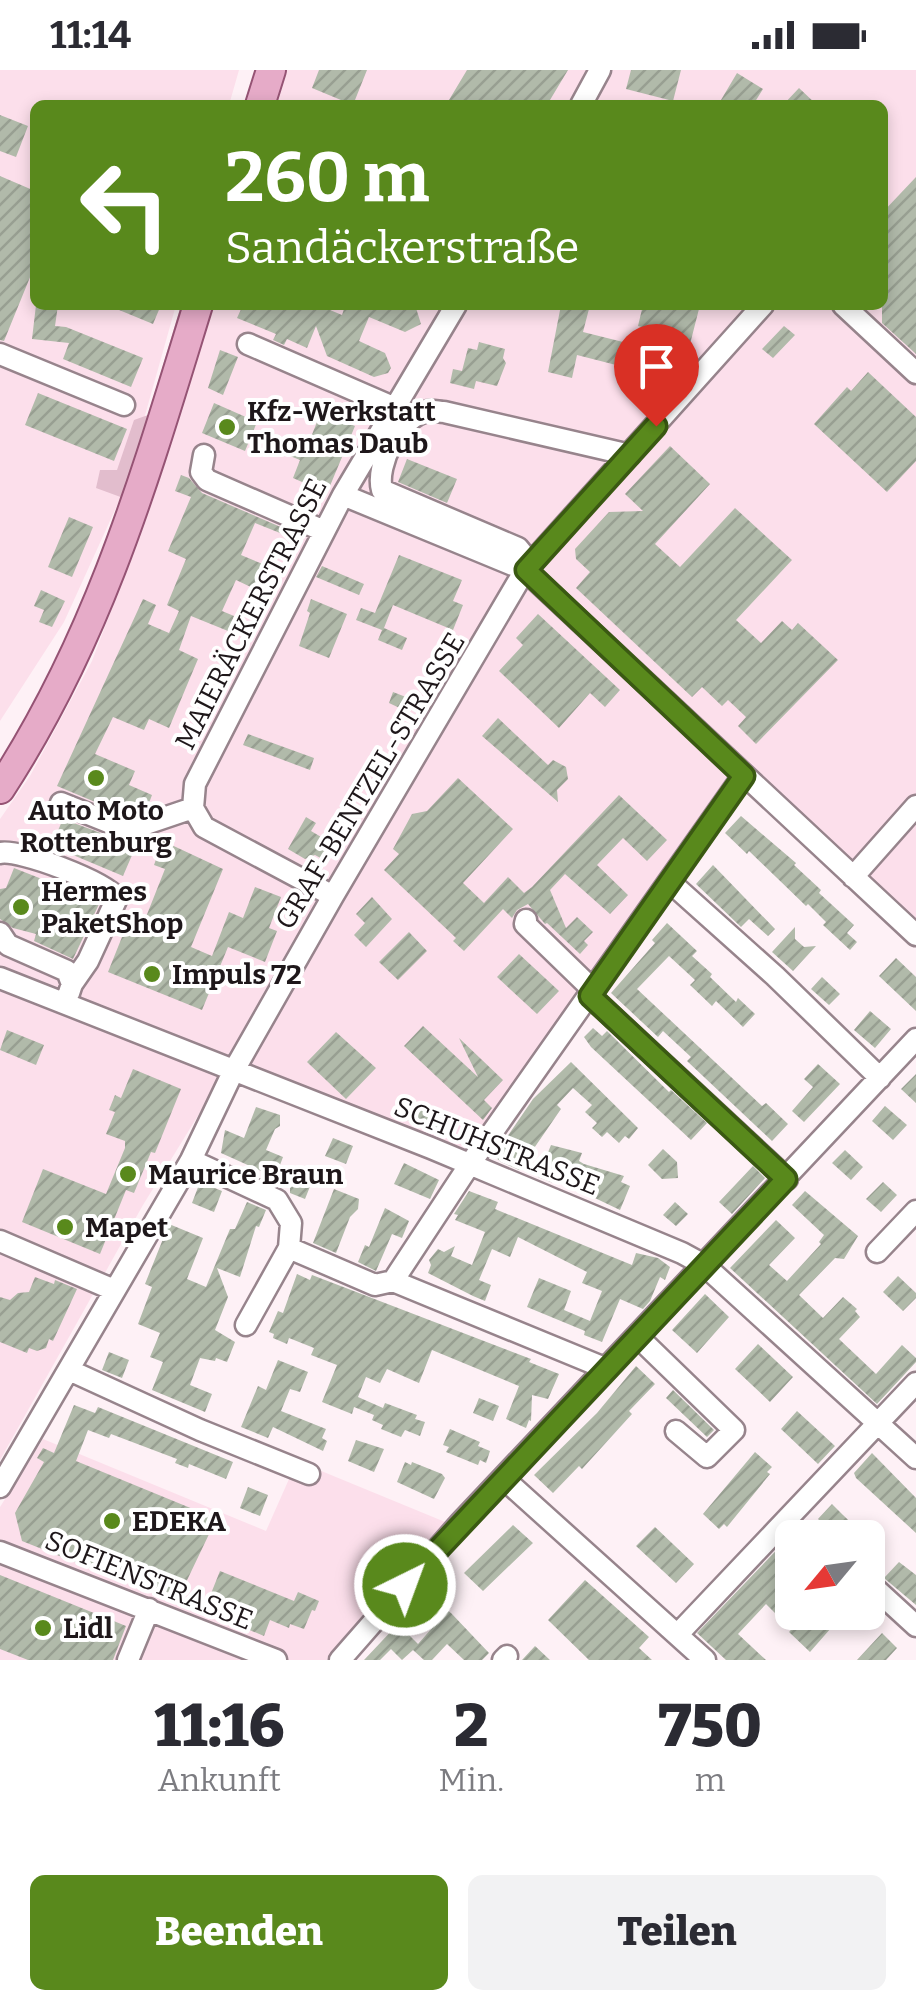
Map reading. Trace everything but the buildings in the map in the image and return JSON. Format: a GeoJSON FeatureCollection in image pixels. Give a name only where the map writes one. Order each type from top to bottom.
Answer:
{"type":"FeatureCollection","features":[{"type":"Feature","properties":{"kind":"main road"},"geometry":{"type":"LineString","coordinates":[[262,100],[272,70]]}},
{"type":"Feature","properties":{"kind":"main road"},"geometry":{"type":"LineString","coordinates":[[0,788],[58,689],[108,581],[129,527],[196,310]]}},
{"type":"Feature","properties":{"kind":"street"},"geometry":{"type":"LineString","coordinates":[[584,100],[600,70]]}},
{"type":"Feature","properties":{"kind":"street","name":"MAIERÄCKERSTRASSE"},"geometry":{"type":"LineString","coordinates":[[192,808],[194,784],[213,744],[324,531],[453,310]]}},
{"type":"Feature","properties":{"kind":"street","name":"GRAF-BENTZEL-STRASSE"},"geometry":{"type":"LineString","coordinates":[[0,1487],[192,1160],[232,1072],[332,896],[528,567],[759,310]]}},
{"type":"Feature","properties":{"kind":"street"},"geometry":{"type":"LineString","coordinates":[[848,310],[916,373]]}},
{"type":"Feature","properties":{"kind":"street"},"geometry":{"type":"LineString","coordinates":[[248,344],[395,408]]}},
{"type":"Feature","properties":{"kind":"street"},"geometry":{"type":"LineString","coordinates":[[0,354],[124,405]]}},
{"type":"Feature","properties":{"kind":"street"},"geometry":{"type":"LineString","coordinates":[[630,454],[426,411],[392,442],[379,478],[382,490],[518,548],[528,567],[916,935]]}},
{"type":"Feature","properties":{"kind":"street"},"geometry":{"type":"LineString","coordinates":[[204,455],[201,472],[207,480],[324,531]]}},
{"type":"Feature","properties":{"kind":"street"},"geometry":{"type":"LineString","coordinates":[[343,495],[528,567]]}},
{"type":"Feature","properties":{"kind":"street"},"geometry":{"type":"LineString","coordinates":[[393,1280],[470,1164],[744,776]]}},
{"type":"Feature","properties":{"kind":"street"},"geometry":{"type":"LineString","coordinates":[[61,802],[128,830],[192,808],[204,827],[332,896]]}},
{"type":"Feature","properties":{"kind":"street"},"geometry":{"type":"LineString","coordinates":[[853,877],[916,806]]}},
{"type":"Feature","properties":{"kind":"street"},"geometry":{"type":"LineString","coordinates":[[0,854],[10,851],[30,858],[101,885],[116,898],[88,961],[72,984],[66,1005]]}},
{"type":"Feature","properties":{"kind":"street"},"geometry":{"type":"LineString","coordinates":[[670,882],[776,976],[880,1078]]}},
{"type":"Feature","properties":{"kind":"street"},"geometry":{"type":"LineString","coordinates":[[526,920],[525,924],[592,994],[786,1179]]}},
{"type":"Feature","properties":{"kind":"street"},"geometry":{"type":"LineString","coordinates":[[0,933],[8,945],[67,971],[72,984]]}},
{"type":"Feature","properties":{"kind":"street","name":"SCHUHSTRASSE"},"geometry":{"type":"LineString","coordinates":[[2,984],[283,1089],[704,1265],[916,1458]]}},
{"type":"Feature","properties":{"kind":"street"},"geometry":{"type":"LineString","coordinates":[[340,1660],[503,1478],[916,1039]]}},
{"type":"Feature","properties":{"kind":"street"},"geometry":{"type":"LineString","coordinates":[[192,1160],[277,1200],[291,1223],[289,1248],[246,1325]]}},
{"type":"Feature","properties":{"kind":"street"},"geometry":{"type":"LineString","coordinates":[[878,1252],[916,1211]]}},
{"type":"Feature","properties":{"kind":"street"},"geometry":{"type":"LineString","coordinates":[[0,1240],[114,1290]]}},
{"type":"Feature","properties":{"kind":"street"},"geometry":{"type":"LineString","coordinates":[[289,1248],[375,1285],[393,1280],[607,1369]]}},
{"type":"Feature","properties":{"kind":"street"},"geometry":{"type":"LineString","coordinates":[[637,1336],[734,1430],[706,1458],[676,1431]]}},
{"type":"Feature","properties":{"kind":"street"},"geometry":{"type":"LineString","coordinates":[[69,1370],[309,1474]]}},
{"type":"Feature","properties":{"kind":"street"},"geometry":{"type":"LineString","coordinates":[[678,1634],[916,1383]]}},
{"type":"Feature","properties":{"kind":"street"},"geometry":{"type":"LineString","coordinates":[[503,1478],[705,1660]]}},
{"type":"Feature","properties":{"kind":"street","name":"SOFIENSTRASSE"},"geometry":{"type":"LineString","coordinates":[[0,1552],[276,1660]]}},
{"type":"Feature","properties":{"kind":"street"},"geometry":{"type":"LineString","coordinates":[[885,1598],[916,1626]]}},
{"type":"Feature","properties":{"kind":"street"},"geometry":{"type":"LineString","coordinates":[[128,1660],[148,1610]]}},
{"type":"Feature","properties":{"kind":"shaded area"},"geometry":{"type":"Polygon","coordinates":[[[0,70],[239,70],[230,100],[30,100],[30,310],[175,310],[124,490],[64,622],[0,721],[0,70]]]}},
{"type":"Feature","properties":{"kind":"shaded area"},"geometry":{"type":"Polygon","coordinates":[[[284,70],[916,70],[916,925],[746,765],[468,1157],[234,1057],[143,1205],[0,1460],[0,819],[30,776],[92,661],[146,518],[209,310],[888,310],[888,100],[275,100],[284,70]]]}},
{"type":"Feature","properties":{"kind":"shaded area"},"geometry":{"type":"Polygon","coordinates":[[[180,310],[190,310],[126,499],[96,488],[100,470],[117,470],[134,420],[148,415],[180,310]]]}},
{"type":"Feature","properties":{"kind":"shaded area"},"geometry":{"type":"Polygon","coordinates":[[[43,1439],[266,1531],[297,1461],[450,1524],[327,1660],[0,1660],[0,1507],[43,1439]]]}},
{"type":"Feature","properties":{"kind":"place","name":"Kfz-Werkstatt Thomas Daub"},"geometry":{"type":"Point","coordinates":[227,427]}},
{"type":"Feature","properties":{"kind":"place","name":"Auto Moto Rottenburg"},"geometry":{"type":"Point","coordinates":[96,778]}},
{"type":"Feature","properties":{"kind":"place","name":"Hermes PaketShop"},"geometry":{"type":"Point","coordinates":[21,907]}},
{"type":"Feature","properties":{"kind":"place","name":"Impuls 72"},"geometry":{"type":"Point","coordinates":[152,974]}},
{"type":"Feature","properties":{"kind":"place","name":"Maurice Braun"},"geometry":{"type":"Point","coordinates":[128,1174]}},
{"type":"Feature","properties":{"kind":"place","name":"Mapet"},"geometry":{"type":"Point","coordinates":[65,1227]}},
{"type":"Feature","properties":{"kind":"place","name":"EDEKA"},"geometry":{"type":"Point","coordinates":[112,1521]}},
{"type":"Feature","properties":{"kind":"place","name":"Lidl"},"geometry":{"type":"Point","coordinates":[43,1628]}},
{"type":"Feature","properties":{"kind":"route"},"geometry":{"type":"LineString","coordinates":[[405,1585],[786,1179],[590,996],[744,776],[526,570],[656,426]]}}]}
